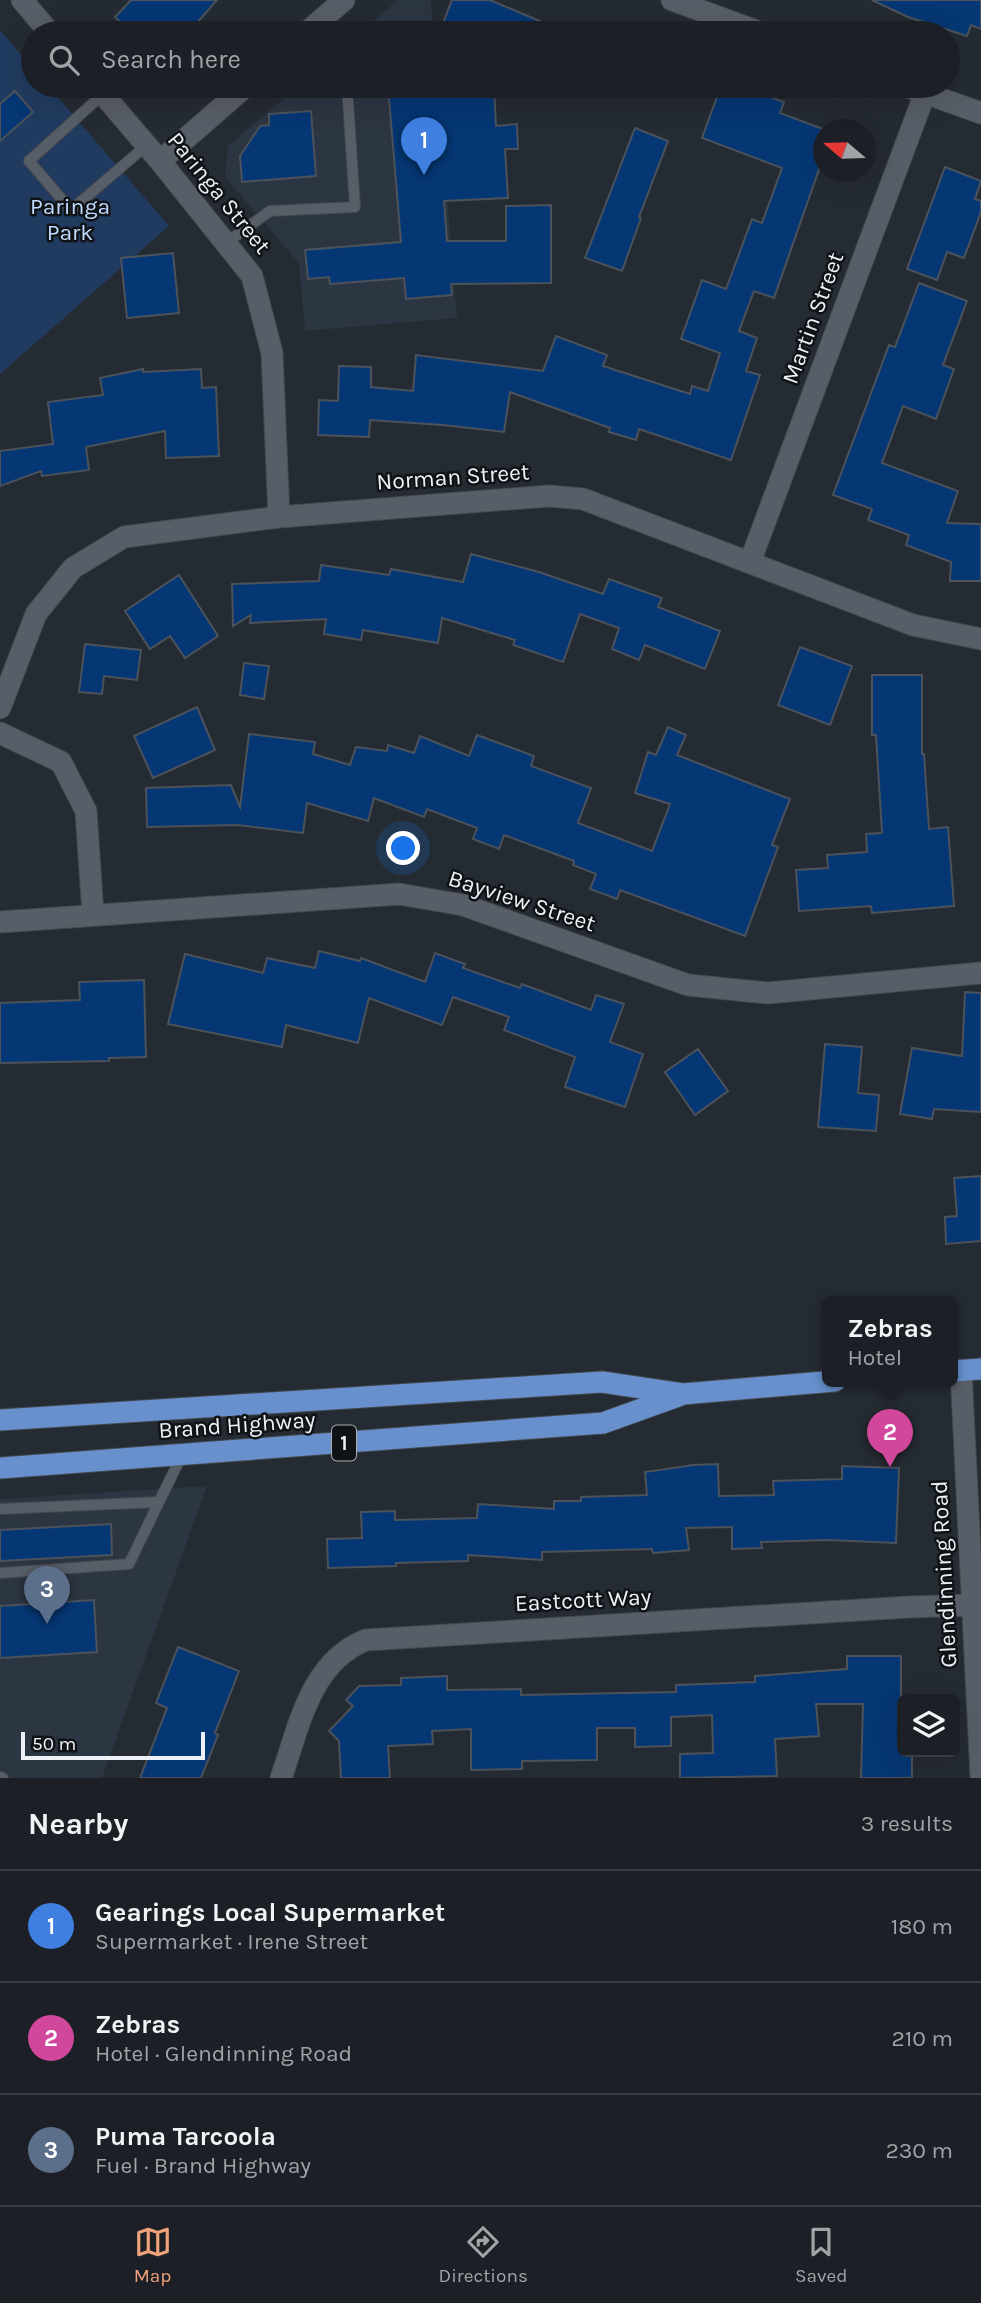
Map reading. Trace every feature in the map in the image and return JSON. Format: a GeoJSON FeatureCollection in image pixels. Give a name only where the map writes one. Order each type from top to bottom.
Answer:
{"type":"FeatureCollection","features":[{"type":"Feature","properties":{"kind":"highway","name":"Brand Highway"},"geometry":{"type":"LineString","coordinates":[[0,1420],[602,1382],[683,1394],[822,1382]]}},
{"type":"Feature","properties":{"kind":"highway","name":"Brand Highway"},"geometry":{"type":"LineString","coordinates":[[0,1468],[603,1423],[683,1394]]}},
{"type":"Feature","properties":{"kind":"street"},"geometry":{"type":"LineString","coordinates":[[22,0],[40,21]]}},
{"type":"Feature","properties":{"kind":"street"},"geometry":{"type":"LineString","coordinates":[[324,21],[344,0]]}},
{"type":"Feature","properties":{"kind":"street"},"geometry":{"type":"LineString","coordinates":[[671,0],[729,21]]}},
{"type":"Feature","properties":{"kind":"street","name":"Paringa Street"},"geometry":{"type":"LineString","coordinates":[[107,98],[252,276],[272,353],[279,517]]}},
{"type":"Feature","properties":{"kind":"street"},"geometry":{"type":"LineString","coordinates":[[154,153],[230,98]]}},
{"type":"Feature","properties":{"kind":"street","name":"Martin Street"},"geometry":{"type":"LineString","coordinates":[[750,562],[912,98]]}},
{"type":"Feature","properties":{"kind":"street"},"geometry":{"type":"LineString","coordinates":[[940,98],[981,113]]}},
{"type":"Feature","properties":{"kind":"street","name":"Norman Street"},"geometry":{"type":"LineString","coordinates":[[0,708],[36,614],[74,568],[124,537],[279,517],[549,496],[583,499],[914,625],[981,639]]}},
{"type":"Feature","properties":{"kind":"street"},"geometry":{"type":"LineString","coordinates":[[0,733],[61,762],[86,811],[93,914]]}},
{"type":"Feature","properties":{"kind":"street","name":"Bayview Street"},"geometry":{"type":"LineString","coordinates":[[0,922],[399,894],[463,905],[688,985],[768,993],[981,972]]}},
{"type":"Feature","properties":{"kind":"street","name":"Glendinning Road"},"geometry":{"type":"LineString","coordinates":[[965,1370],[971,1605],[981,1776]]}},
{"type":"Feature","properties":{"kind":"street","name":"Eastcott Way"},"geometry":{"type":"LineString","coordinates":[[281,1778],[321,1674],[349,1646],[366,1640],[971,1605]]}},
{"type":"Feature","properties":{"kind":"lane"},"geometry":{"type":"LineString","coordinates":[[92,98],[29,161],[71,210],[154,153]]}},
{"type":"Feature","properties":{"kind":"lane"},"geometry":{"type":"LineString","coordinates":[[226,243],[270,211],[355,207],[347,98]]}},
{"type":"Feature","properties":{"kind":"lane"},"geometry":{"type":"LineString","coordinates":[[0,1573],[129,1564],[182,1455]]}},
{"type":"Feature","properties":{"kind":"lane"},"geometry":{"type":"LineString","coordinates":[[0,1509],[159,1502]]}},
{"type":"Feature","properties":{"kind":"shaded area"},"geometry":{"type":"Polygon","coordinates":[[[398,0],[431,0],[432,21],[373,21],[398,0]]]}},
{"type":"Feature","properties":{"kind":"shaded area"},"geometry":{"type":"Polygon","coordinates":[[[284,98],[439,98],[457,318],[305,331],[299,263],[225,177],[228,146],[284,98]]]}},
{"type":"Feature","properties":{"kind":"shaded area"},"geometry":{"type":"Polygon","coordinates":[[[207,1486],[102,1778],[0,1778],[0,1499],[207,1486]]]}},
{"type":"Feature","properties":{"kind":"green space","name":"Paringa Park"},"geometry":{"type":"Polygon","coordinates":[[[0,30],[21,55],[21,98],[58,98],[169,226],[0,374],[0,30]]]}},
{"type":"Feature","properties":{"kind":"building"},"geometry":{"type":"Polygon","coordinates":[[[131,0],[217,0],[199,21],[119,21],[115,17],[131,0]]]}},
{"type":"Feature","properties":{"kind":"building"},"geometry":{"type":"Polygon","coordinates":[[[452,0],[490,0],[540,21],[444,21],[452,0]]]}},
{"type":"Feature","properties":{"kind":"building"},"geometry":{"type":"Polygon","coordinates":[[[872,0],[981,0],[981,29],[971,25],[967,36],[960,34],[960,21],[920,21],[872,0]]]}},
{"type":"Feature","properties":{"kind":"building"},"geometry":{"type":"Polygon","coordinates":[[[15,91],[33,112],[0,141],[0,104],[15,91]]]}},
{"type":"Feature","properties":{"kind":"building"},"geometry":{"type":"Polygon","coordinates":[[[389,98],[495,98],[496,126],[517,124],[518,149],[505,149],[508,198],[444,201],[447,241],[506,241],[506,206],[551,205],[551,283],[451,284],[452,295],[406,299],[404,278],[330,284],[329,277],[308,279],[305,250],[401,242],[389,98]]]}},
{"type":"Feature","properties":{"kind":"building"},"geometry":{"type":"Polygon","coordinates":[[[717,98],[773,98],[784,102],[780,113],[813,125],[815,182],[774,298],[754,291],[739,331],[757,338],[746,371],[760,375],[731,460],[639,429],[636,440],[609,432],[610,428],[510,392],[504,432],[370,420],[369,437],[318,435],[319,400],[338,401],[339,366],[371,367],[371,387],[413,391],[416,355],[543,371],[556,336],[607,355],[603,366],[690,394],[692,386],[708,391],[720,353],[681,339],[702,280],[726,289],[752,219],[762,223],[782,168],[702,138],[717,98]]]}},
{"type":"Feature","properties":{"kind":"building"},"geometry":{"type":"Polygon","coordinates":[[[311,111],[316,176],[242,182],[240,156],[260,126],[269,125],[269,114],[311,111]]]}},
{"type":"Feature","properties":{"kind":"building"},"geometry":{"type":"Polygon","coordinates":[[[635,128],[668,141],[622,271],[585,258],[635,128]]]}},
{"type":"Feature","properties":{"kind":"building"},"geometry":{"type":"Polygon","coordinates":[[[945,167],[981,181],[975,199],[981,201],[981,212],[964,258],[947,252],[937,280],[907,269],[945,167]]]}},
{"type":"Feature","properties":{"kind":"building"},"geometry":{"type":"Polygon","coordinates":[[[173,253],[179,313],[127,318],[121,258],[173,253]]]}},
{"type":"Feature","properties":{"kind":"building"},"geometry":{"type":"Polygon","coordinates":[[[919,283],[967,301],[943,365],[954,369],[936,419],[903,406],[882,463],[958,491],[947,523],[981,524],[981,581],[950,581],[951,562],[906,545],[909,535],[868,520],[872,509],[833,495],[889,345],[895,347],[919,283]]]}},
{"type":"Feature","properties":{"kind":"building"},"geometry":{"type":"Polygon","coordinates":[[[143,369],[143,372],[201,369],[202,388],[216,387],[219,456],[166,458],[165,431],[86,447],[89,470],[42,476],[41,471],[0,486],[0,451],[53,444],[48,402],[103,395],[100,378],[143,369]]]}},
{"type":"Feature","properties":{"kind":"building"},"geometry":{"type":"Polygon","coordinates":[[[471,554],[539,572],[603,594],[609,579],[662,598],[658,607],[720,631],[705,669],[645,645],[639,660],[612,649],[619,628],[580,614],[563,662],[513,645],[515,640],[442,618],[438,643],[363,630],[361,640],[324,634],[326,619],[250,623],[251,615],[233,626],[232,584],[319,581],[321,565],[389,575],[391,569],[463,582],[471,554]]]}},
{"type":"Feature","properties":{"kind":"building"},"geometry":{"type":"Polygon","coordinates":[[[179,575],[218,636],[185,658],[170,636],[150,649],[125,611],[179,575]]]}},
{"type":"Feature","properties":{"kind":"building"},"geometry":{"type":"Polygon","coordinates":[[[85,644],[141,650],[137,680],[104,676],[102,694],[79,692],[85,644]]]}},
{"type":"Feature","properties":{"kind":"building"},"geometry":{"type":"Polygon","coordinates":[[[800,647],[852,666],[830,725],[778,705],[800,647]]]}},
{"type":"Feature","properties":{"kind":"building"},"geometry":{"type":"Polygon","coordinates":[[[244,663],[269,666],[264,699],[240,695],[244,663]]]}},
{"type":"Feature","properties":{"kind":"building"},"geometry":{"type":"Polygon","coordinates":[[[872,675],[922,675],[922,754],[929,829],[948,827],[954,906],[872,913],[871,906],[799,911],[796,870],[828,868],[827,855],[867,852],[866,834],[882,833],[876,735],[872,735],[872,675]]]}},
{"type":"Feature","properties":{"kind":"building"},"geometry":{"type":"Polygon","coordinates":[[[197,707],[215,750],[153,778],[134,736],[197,707]]]}},
{"type":"Feature","properties":{"kind":"building"},"geometry":{"type":"Polygon","coordinates":[[[668,727],[686,735],[677,755],[790,799],[772,845],[778,847],[745,936],[620,890],[617,899],[590,889],[596,874],[573,865],[574,861],[504,835],[499,849],[473,839],[477,828],[427,809],[424,817],[374,798],[368,821],[307,803],[303,833],[238,825],[147,827],[146,788],[231,785],[240,807],[249,734],[315,742],[313,754],[350,765],[356,747],[387,751],[388,745],[414,753],[420,736],[469,756],[477,735],[534,756],[531,766],[591,788],[578,823],[652,851],[670,804],[635,793],[648,752],[656,755],[668,727]]]}},
{"type":"Feature","properties":{"kind":"building"},"geometry":{"type":"Polygon","coordinates":[[[319,951],[360,961],[361,958],[425,982],[435,953],[465,964],[463,968],[520,988],[522,984],[591,1010],[596,995],[624,1004],[610,1042],[643,1054],[625,1107],[565,1087],[575,1057],[504,1030],[509,1017],[453,997],[442,1025],[369,998],[358,1043],[286,1025],[282,1047],[168,1024],[185,954],[263,973],[267,958],[315,968],[319,951]]]}},
{"type":"Feature","properties":{"kind":"building"},"geometry":{"type":"Polygon","coordinates":[[[144,980],[146,1057],[109,1058],[109,1061],[0,1063],[0,1003],[80,1000],[79,982],[144,980]]]}},
{"type":"Feature","properties":{"kind":"building"},"geometry":{"type":"Polygon","coordinates":[[[965,992],[981,993],[981,1112],[934,1109],[932,1119],[900,1114],[912,1048],[962,1056],[965,992]]]}},
{"type":"Feature","properties":{"kind":"building"},"geometry":{"type":"Polygon","coordinates":[[[825,1044],[862,1047],[858,1093],[879,1095],[876,1131],[818,1127],[825,1044]]]}},
{"type":"Feature","properties":{"kind":"building"},"geometry":{"type":"Polygon","coordinates":[[[698,1049],[728,1091],[695,1115],[665,1072],[698,1049]]]}},
{"type":"Feature","properties":{"kind":"building"},"geometry":{"type":"Polygon","coordinates":[[[981,1176],[981,1241],[946,1244],[945,1217],[957,1216],[954,1178],[981,1176]]]}},
{"type":"Feature","properties":{"kind":"building"},"geometry":{"type":"Polygon","coordinates":[[[718,1464],[719,1496],[774,1495],[773,1481],[842,1479],[842,1466],[899,1468],[896,1543],[829,1540],[761,1542],[762,1548],[732,1549],[732,1527],[686,1528],[689,1550],[653,1553],[652,1549],[542,1552],[542,1560],[468,1555],[468,1561],[328,1568],[327,1539],[362,1538],[361,1512],[395,1511],[395,1520],[477,1518],[478,1504],[554,1509],[554,1501],[581,1501],[581,1497],[647,1495],[645,1472],[718,1464]]]}},
{"type":"Feature","properties":{"kind":"building"},"geometry":{"type":"Polygon","coordinates":[[[111,1524],[112,1555],[0,1561],[0,1530],[111,1524]]]}},
{"type":"Feature","properties":{"kind":"building"},"geometry":{"type":"Polygon","coordinates":[[[94,1600],[97,1652],[0,1658],[0,1606],[94,1600]]]}},
{"type":"Feature","properties":{"kind":"building"},"geometry":{"type":"Polygon","coordinates":[[[178,1647],[239,1671],[201,1778],[140,1778],[167,1708],[156,1703],[178,1647]]]}},
{"type":"Feature","properties":{"kind":"building"},"geometry":{"type":"Polygon","coordinates":[[[847,1656],[901,1656],[901,1694],[897,1694],[897,1757],[912,1757],[912,1778],[861,1778],[863,1704],[816,1704],[819,1736],[775,1739],[777,1776],[680,1778],[680,1754],[713,1753],[712,1715],[671,1717],[671,1746],[635,1747],[635,1728],[597,1728],[597,1760],[522,1761],[522,1769],[471,1770],[471,1729],[432,1731],[433,1744],[388,1746],[390,1778],[341,1778],[339,1741],[329,1731],[353,1706],[346,1700],[359,1686],[401,1685],[401,1678],[447,1676],[447,1690],[521,1689],[521,1695],[676,1692],[676,1685],[755,1682],[755,1676],[847,1669],[847,1656]]]}},
{"type":"Feature","properties":{"kind":"place","name":"Gearings Local Supermarket"},"geometry":{"type":"Point","coordinates":[424,175]}},
{"type":"Feature","properties":{"kind":"place","name":"Zebras"},"geometry":{"type":"Point","coordinates":[890,1467]}},
{"type":"Feature","properties":{"kind":"place","name":"Puma Tarcoola"},"geometry":{"type":"Point","coordinates":[47,1624]}}]}
